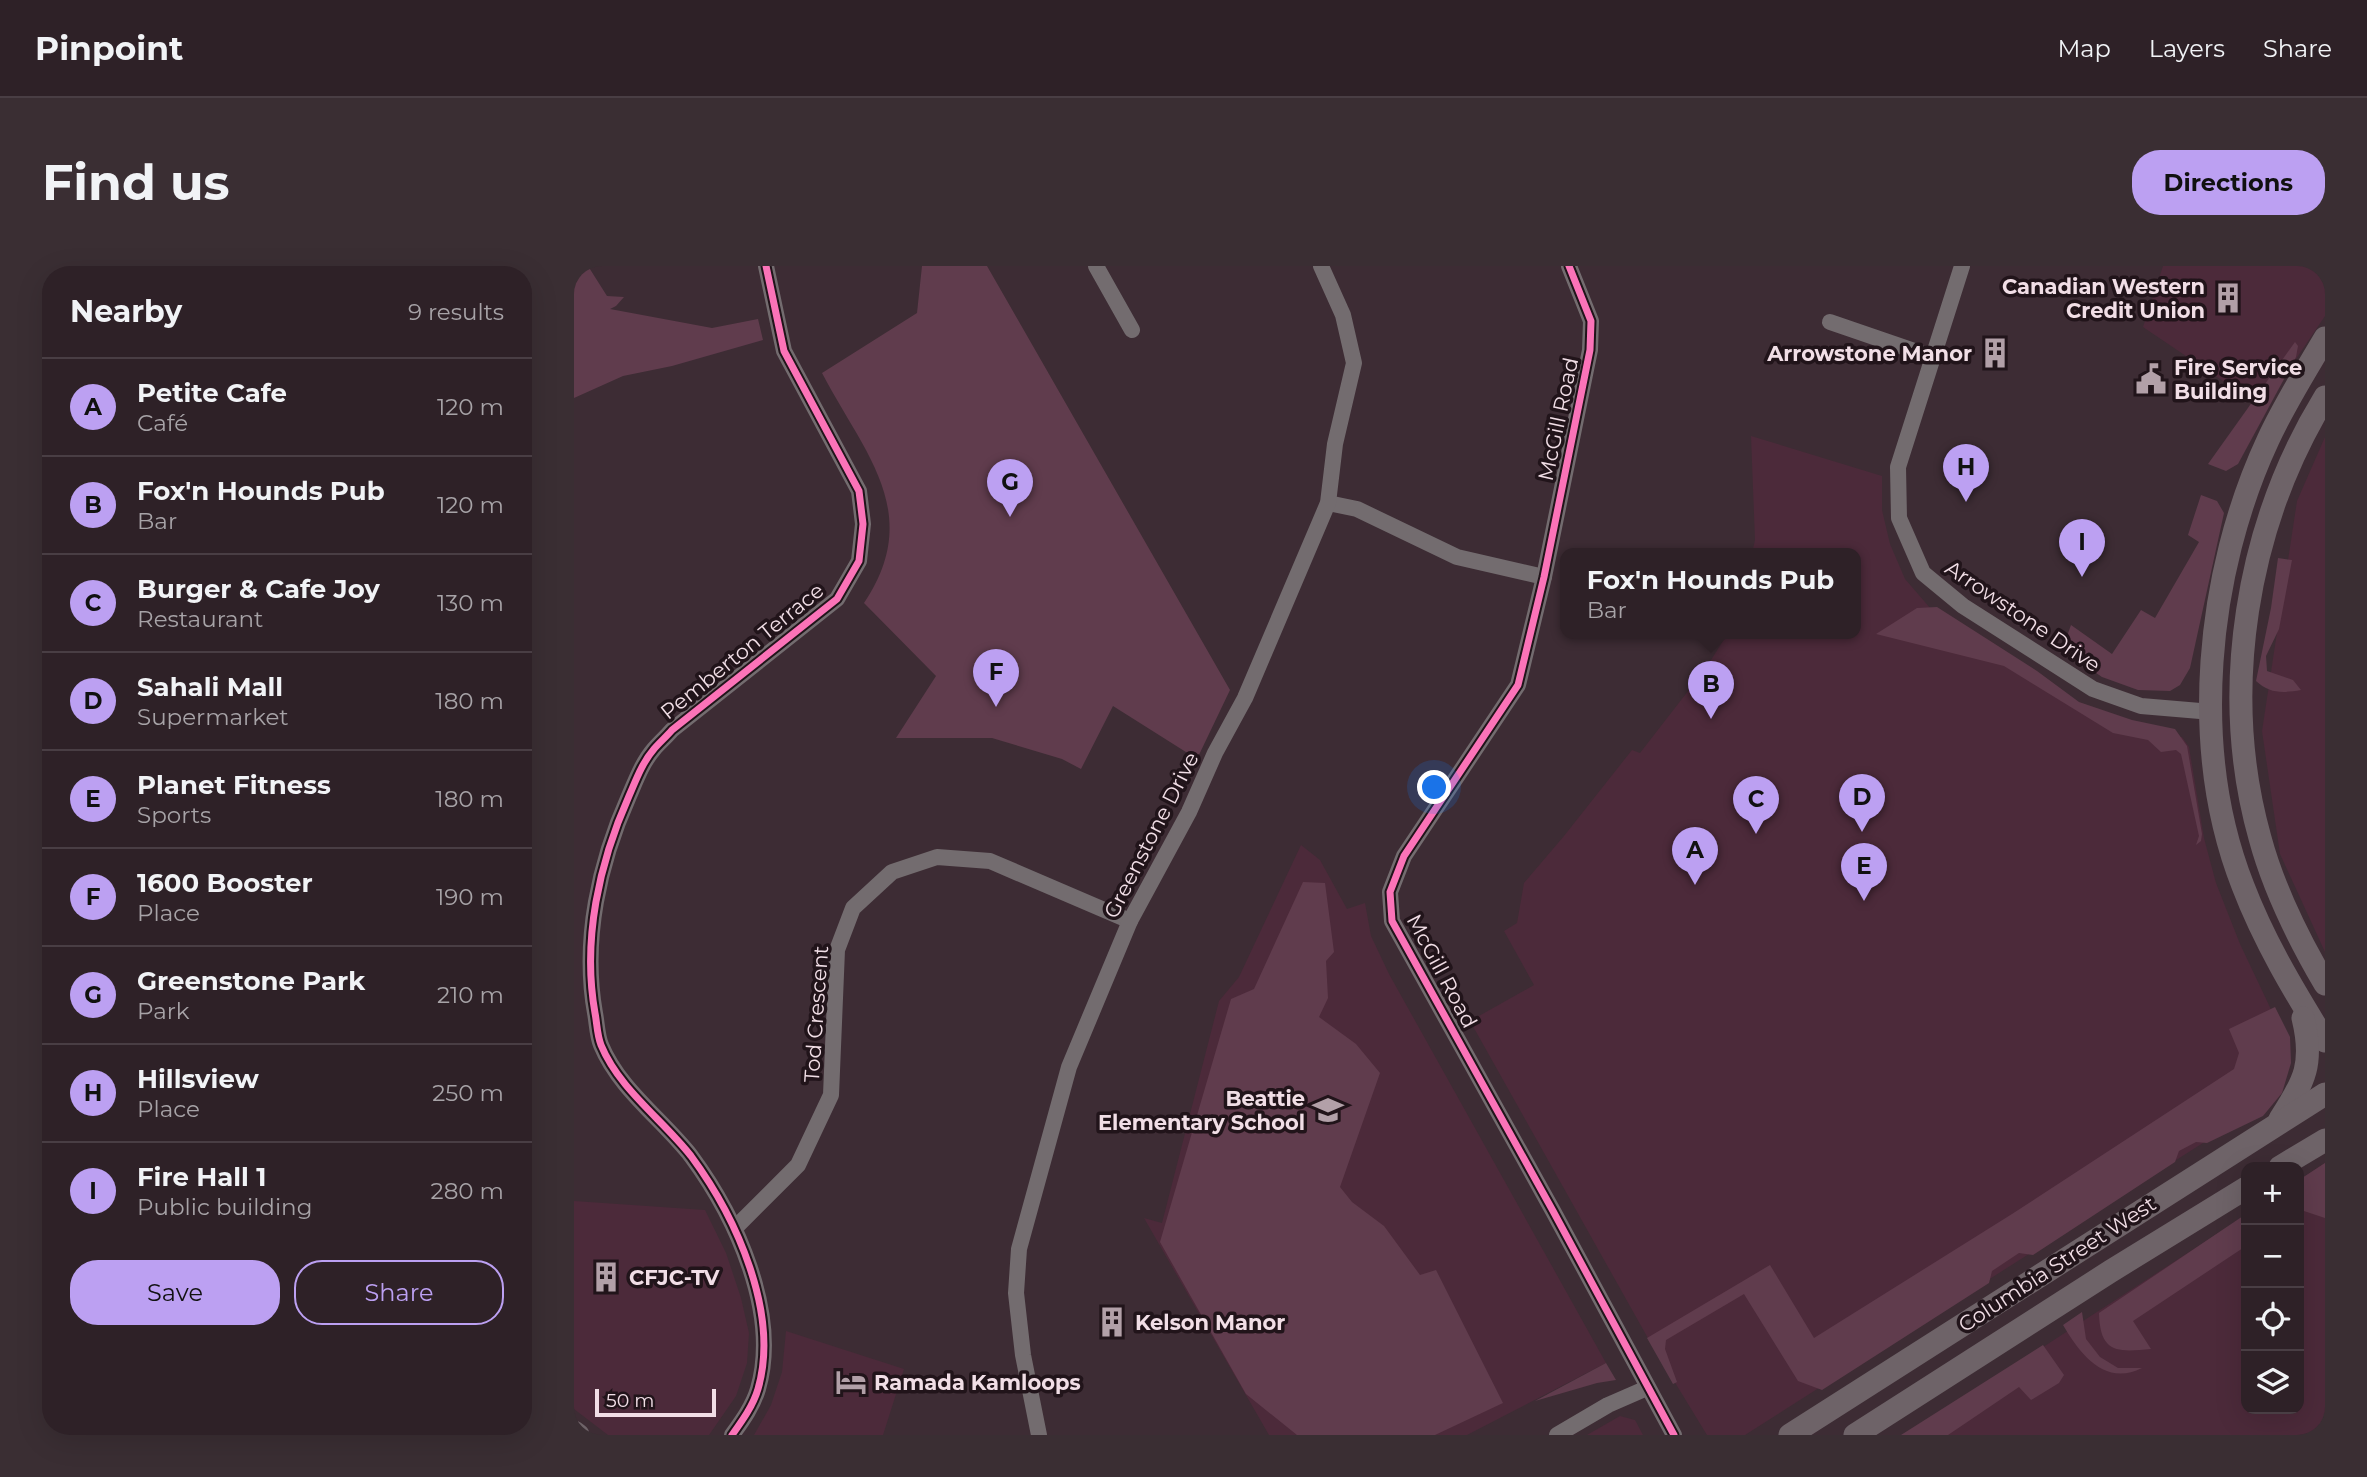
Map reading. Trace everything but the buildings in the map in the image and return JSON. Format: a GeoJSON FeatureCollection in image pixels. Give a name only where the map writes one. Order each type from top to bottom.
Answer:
{"type":"FeatureCollection","features":[{"type":"Feature","properties":{"kind":"main road"},"geometry":{"type":"LineString","coordinates":[[2325,338],[2268,440],[2246,494],[2218,606],[2212,667],[2217,783],[2231,852],[2256,917],[2298,998],[2325,1041]]}},
{"type":"Feature","properties":{"kind":"main road"},"geometry":{"type":"LineString","coordinates":[[2325,397],[2292,460],[2262,545],[2248,616],[2241,687],[2247,778],[2260,839],[2283,904],[2325,983]]}},
{"type":"Feature","properties":{"kind":"main road"},"geometry":{"type":"LineString","coordinates":[[2276,1124],[2305,1075],[2309,1044],[2298,998]]}},
{"type":"Feature","properties":{"kind":"main road","name":"Columbia Street West"},"geometry":{"type":"LineString","coordinates":[[1790,1435],[2325,1094]]}},
{"type":"Feature","properties":{"kind":"main road"},"geometry":{"type":"LineString","coordinates":[[2288,1162],[2325,1140]]}},
{"type":"Feature","properties":{"kind":"main road","name":"Columbia Street West"},"geometry":{"type":"LineString","coordinates":[[1855,1435],[2110,1271],[2241,1191]]}},
{"type":"Feature","properties":{"kind":"street","name":"Pemberton Terrace"},"geometry":{"type":"LineString","coordinates":[[732,1435],[752,1405],[758,1388],[764,1351],[755,1280],[735,1228],[691,1156],[632,1093],[601,1044],[591,989],[591,936],[600,878],[615,826],[639,773],[653,750],[672,730],[837,599],[859,561],[863,524],[859,491],[785,351],[766,266]]}},
{"type":"Feature","properties":{"kind":"street"},"geometry":{"type":"LineString","coordinates":[[1096,266],[1132,330]]}},
{"type":"Feature","properties":{"kind":"street","name":"Greenstone Drive"},"geometry":{"type":"LineString","coordinates":[[1039,1435],[1016,1293],[1019,1249],[1069,1067],[1130,921],[1189,812],[1215,753],[1245,698],[1328,503],[1335,444],[1354,363],[1343,315],[1321,266]]}},
{"type":"Feature","properties":{"kind":"street","name":"McGill Road"},"geometry":{"type":"LineString","coordinates":[[1569,266],[1591,321],[1590,350],[1544,577],[1518,685],[1404,856],[1390,892],[1392,921],[1553,1210],[1674,1435]]}},
{"type":"Feature","properties":{"kind":"street","name":"Arrowstone Drive"},"geometry":{"type":"LineString","coordinates":[[1962,266],[1898,467],[1899,518],[1923,573],[1963,606],[2093,689],[2141,706],[2212,712]]}},
{"type":"Feature","properties":{"kind":"street"},"geometry":{"type":"LineString","coordinates":[[1830,322],[1932,356]]}},
{"type":"Feature","properties":{"kind":"street"},"geometry":{"type":"LineString","coordinates":[[1328,503],[1357,509],[1457,557],[1544,577]]}},
{"type":"Feature","properties":{"kind":"street","name":"Tod Crescent"},"geometry":{"type":"LineString","coordinates":[[735,1228],[799,1165],[831,1095],[837,950],[853,908],[892,872],[937,857],[990,861],[1130,921]]}},
{"type":"Feature","properties":{"kind":"street"},"geometry":{"type":"LineString","coordinates":[[1557,1435],[1608,1405],[1647,1388]]}},
{"type":"Feature","properties":{"kind":"shaded area"},"geometry":{"type":"Polygon","coordinates":[[[574,266],[588,266],[607,296],[624,297],[610,309],[712,328],[758,319],[763,340],[672,366],[623,376],[574,398],[574,266]]]}},
{"type":"Feature","properties":{"kind":"shaded area"},"geometry":{"type":"Polygon","coordinates":[[[922,266],[987,266],[1230,690],[1197,759],[1113,706],[1081,769],[1062,759],[992,738],[896,738],[936,676],[864,603],[881,570],[889,540],[888,511],[881,484],[869,456],[822,373],[917,313],[922,266]]]}},
{"type":"Feature","properties":{"kind":"shaded area"},"geometry":{"type":"Polygon","coordinates":[[[2163,266],[2325,266],[2325,316],[2263,408],[2143,327],[2163,266]]]}},
{"type":"Feature","properties":{"kind":"shaded area"},"geometry":{"type":"Polygon","coordinates":[[[2295,342],[2298,346],[2296,357],[2238,464],[2226,471],[2208,464],[2295,342]]]}},
{"type":"Feature","properties":{"kind":"shaded area"},"geometry":{"type":"Polygon","coordinates":[[[1751,436],[1882,476],[1882,510],[1890,544],[1905,579],[1937,616],[2062,697],[2154,734],[2182,737],[2189,747],[2204,838],[2216,883],[2240,944],[2286,1041],[2217,1134],[1745,1435],[1707,1435],[1649,1340],[1470,1021],[1534,985],[1504,931],[1517,923],[1524,883],[1632,750],[1640,753],[1706,668],[1724,639],[1861,639],[1861,548],[1753,548],[1751,436]]]}},
{"type":"Feature","properties":{"kind":"shaded area"},"geometry":{"type":"Polygon","coordinates":[[[2325,437],[2325,952],[2280,854],[2262,731],[2297,501],[2325,437]]]}},
{"type":"Feature","properties":{"kind":"shaded area"},"geometry":{"type":"Polygon","coordinates":[[[2201,495],[2217,501],[2224,513],[2190,668],[2180,685],[2170,691],[2138,690],[2102,677],[2062,650],[2071,625],[2112,654],[2141,610],[2155,618],[2199,542],[2188,535],[2201,495]]]}},
{"type":"Feature","properties":{"kind":"shaded area"},"geometry":{"type":"Polygon","coordinates":[[[2278,558],[2292,560],[2279,629],[2266,656],[2267,671],[2293,680],[2301,690],[2288,692],[2277,692],[2256,681],[2278,558]]]}},
{"type":"Feature","properties":{"kind":"shaded area"},"geometry":{"type":"Polygon","coordinates":[[[1937,607],[2037,671],[2079,702],[2132,720],[2175,729],[2187,746],[2201,841],[2196,845],[2199,836],[2181,754],[2176,750],[2161,752],[2148,740],[2113,733],[2004,666],[1876,634],[1917,608],[1937,607]]]}},
{"type":"Feature","properties":{"kind":"shaded area","name":"Beattie Elementary School"},"geometry":{"type":"Polygon","coordinates":[[[1301,845],[1320,860],[1347,909],[1365,903],[1371,936],[1389,974],[1606,1363],[1467,1435],[1269,1435],[1144,1218],[1162,1223],[1219,1001],[1239,977],[1301,845]]]}},
{"type":"Feature","properties":{"kind":"shaded area","name":"Beattie Elementary School"},"geometry":{"type":"Polygon","coordinates":[[[1303,882],[1325,883],[1334,952],[1326,961],[1328,998],[1319,1017],[1356,1044],[1380,1073],[1340,1187],[1352,1202],[1384,1226],[1420,1275],[1436,1270],[1503,1403],[1435,1435],[1297,1435],[1246,1394],[1160,1242],[1231,999],[1254,989],[1303,882]]]}},
{"type":"Feature","properties":{"kind":"shaded area"},"geometry":{"type":"Polygon","coordinates":[[[2275,1007],[2290,1037],[2291,1063],[2282,1093],[2263,1116],[2207,1143],[2196,1142],[2179,1151],[2175,1162],[2033,1255],[2019,1253],[1992,1271],[1989,1283],[1822,1390],[1798,1381],[1744,1294],[1666,1340],[1665,1349],[1677,1382],[1673,1384],[1647,1338],[1770,1265],[1814,1338],[2012,1214],[2234,1069],[2239,1053],[2229,1029],[2275,1007]]]}},
{"type":"Feature","properties":{"kind":"shaded area"},"geometry":{"type":"Polygon","coordinates":[[[2325,1163],[2325,1435],[1908,1435],[2241,1218],[2241,1414],[2304,1414],[2304,1177],[2325,1163]]]}},
{"type":"Feature","properties":{"kind":"shaded area"},"geometry":{"type":"Polygon","coordinates":[[[2325,1163],[2325,1218],[2304,1211],[2304,1177],[2325,1163]]]}},
{"type":"Feature","properties":{"kind":"shaded area"},"geometry":{"type":"Polygon","coordinates":[[[574,1201],[705,1210],[726,1253],[749,1333],[747,1363],[736,1396],[709,1435],[608,1435],[574,1409],[574,1201]]]}},
{"type":"Feature","properties":{"kind":"shaded area"},"geometry":{"type":"Polygon","coordinates":[[[2241,1217],[2241,1249],[2133,1321],[2151,1349],[2113,1348],[2103,1336],[2099,1313],[2241,1217]]]}},
{"type":"Feature","properties":{"kind":"shaded area"},"geometry":{"type":"Polygon","coordinates":[[[2082,1312],[2086,1339],[2100,1357],[2118,1368],[2142,1368],[2129,1373],[2116,1373],[2105,1370],[2086,1356],[2063,1325],[2082,1312]]]}},
{"type":"Feature","properties":{"kind":"shaded area"},"geometry":{"type":"Polygon","coordinates":[[[786,1331],[904,1369],[883,1435],[754,1435],[771,1405],[782,1372],[786,1331]]]}},
{"type":"Feature","properties":{"kind":"shaded area"},"geometry":{"type":"Polygon","coordinates":[[[2043,1345],[2064,1375],[2059,1383],[2031,1400],[2019,1387],[1948,1435],[1901,1435],[2043,1345]]]}},
{"type":"Feature","properties":{"kind":"shaded area"},"geometry":{"type":"Polygon","coordinates":[[[1606,1363],[1616,1380],[1535,1401],[1606,1363]]]}},
{"type":"Feature","properties":{"kind":"shaded area"},"geometry":{"type":"Polygon","coordinates":[[[1620,1416],[1635,1420],[1643,1435],[1587,1435],[1620,1416]]]}},
{"type":"Feature","properties":{"kind":"cycle path"},"geometry":{"type":"LineString","coordinates":[[732,1435],[756,1395],[763,1360],[763,1329],[750,1267],[738,1236],[708,1180],[680,1143],[630,1090],[609,1061],[598,1033],[591,985],[591,958],[596,902],[609,848],[634,784],[650,754],[672,730],[837,599],[859,561],[863,524],[859,491],[784,351],[766,266]]}},
{"type":"Feature","properties":{"kind":"cycle path"},"geometry":{"type":"LineString","coordinates":[[1569,266],[1591,321],[1590,350],[1544,577],[1518,685],[1404,856],[1390,892],[1392,921],[1674,1435]]}},
{"type":"Feature","properties":{"kind":"place","name":"Canadian Western Credit Union"},"geometry":{"type":"Point","coordinates":[2228,298]}},
{"type":"Feature","properties":{"kind":"place","name":"Arrowstone Manor"},"geometry":{"type":"Point","coordinates":[1995,353]}},
{"type":"Feature","properties":{"kind":"place","name":"Fire Service Building"},"geometry":{"type":"Point","coordinates":[2151,379]}},
{"type":"Feature","properties":{"kind":"place","name":"Hillsview"},"geometry":{"type":"Point","coordinates":[1966,502]}},
{"type":"Feature","properties":{"kind":"place","name":"Greenstone Park"},"geometry":{"type":"Point","coordinates":[1010,517]}},
{"type":"Feature","properties":{"kind":"place","name":"Fire Hall 1"},"geometry":{"type":"Point","coordinates":[2082,577]}},
{"type":"Feature","properties":{"kind":"place","name":"1600 Booster"},"geometry":{"type":"Point","coordinates":[996,707]}},
{"type":"Feature","properties":{"kind":"place","name":"Fox'n Hounds Pub"},"geometry":{"type":"Point","coordinates":[1711,719]}},
{"type":"Feature","properties":{"kind":"place","name":"Sahali Mall"},"geometry":{"type":"Point","coordinates":[1862,832]}},
{"type":"Feature","properties":{"kind":"place","name":"Burger & Cafe Joy"},"geometry":{"type":"Point","coordinates":[1756,834]}},
{"type":"Feature","properties":{"kind":"place","name":"Petite Cafe"},"geometry":{"type":"Point","coordinates":[1695,885]}},
{"type":"Feature","properties":{"kind":"place","name":"Planet Fitness"},"geometry":{"type":"Point","coordinates":[1864,901]}},
{"type":"Feature","properties":{"kind":"place","name":"Beattie Elementary School"},"geometry":{"type":"Point","coordinates":[1328,1110]}},
{"type":"Feature","properties":{"kind":"place","name":"CFJC-TV"},"geometry":{"type":"Point","coordinates":[606,1277]}},
{"type":"Feature","properties":{"kind":"place","name":"Kelson Manor"},"geometry":{"type":"Point","coordinates":[1112,1322]}},
{"type":"Feature","properties":{"kind":"place","name":"Ramada Kamloops"},"geometry":{"type":"Point","coordinates":[851,1382]}}]}
